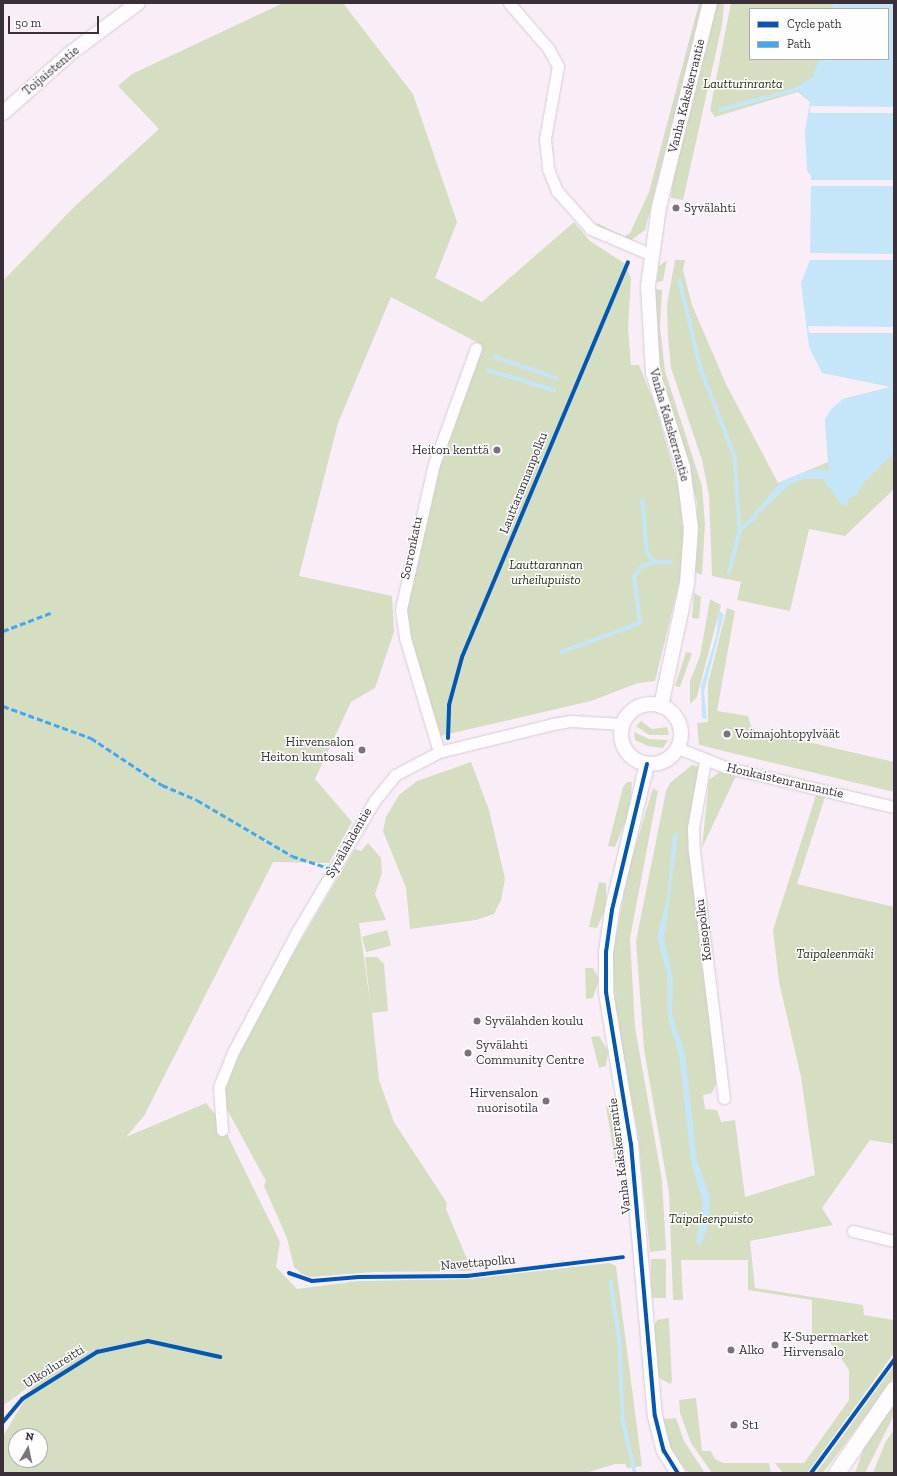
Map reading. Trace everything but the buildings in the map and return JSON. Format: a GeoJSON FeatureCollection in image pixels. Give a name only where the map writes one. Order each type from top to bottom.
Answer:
{"type":"FeatureCollection","features":[{"type":"Feature","properties":{"kind":"main road"},"geometry":{"type":"LineString","coordinates":[[836,1473],[894,1390]]}},
{"type":"Feature","properties":{"kind":"main road"},"geometry":{"type":"LineString","coordinates":[[843,1473],[851,1452]]}},
{"type":"Feature","properties":{"kind":"street","name":"Toijaistentie"},"geometry":{"type":"LineString","coordinates":[[3,113],[72,52],[138,3]]}},
{"type":"Feature","properties":{"kind":"street"},"geometry":{"type":"LineString","coordinates":[[509,3],[548,48],[558,66],[545,139],[548,169],[557,191],[591,229],[650,254]]}},
{"type":"Feature","properties":{"kind":"street","name":"Vanha Kakskerrantie"},"geometry":{"type":"LineString","coordinates":[[661,706],[687,584],[691,528],[683,467],[657,390],[649,351],[650,254],[658,206],[710,3]]}},
{"type":"Feature","properties":{"kind":"street","name":"Sorronkatu"},"geometry":{"type":"LineString","coordinates":[[440,752],[405,638],[401,609],[430,479],[476,348]]}},
{"type":"Feature","properties":{"kind":"street"},"geometry":{"type":"LineString","coordinates":[[661,706],[673,714],[680,727],[678,748],[661,763],[646,764],[633,758],[624,746],[623,724],[638,708],[661,706]]}},
{"type":"Feature","properties":{"kind":"street","name":"Syvälahdentie"},"geometry":{"type":"LineString","coordinates":[[222,1130],[219,1086],[223,1073],[298,930],[384,786],[408,766],[440,752],[570,721],[623,724]]}},
{"type":"Feature","properties":{"kind":"street","name":"Honkaistenrannantie"},"geometry":{"type":"LineString","coordinates":[[678,748],[705,762],[894,807]]}},
{"type":"Feature","properties":{"kind":"street","name":"Koisopolku"},"geometry":{"type":"LineString","coordinates":[[705,762],[693,828],[694,851],[724,1098]]}},
{"type":"Feature","properties":{"kind":"street","name":"Vanha Kakskerrantie"},"geometry":{"type":"LineString","coordinates":[[646,764],[611,915],[606,952],[606,992],[631,1144],[655,1416],[664,1451],[678,1473]]}},
{"type":"Feature","properties":{"kind":"street"},"geometry":{"type":"LineString","coordinates":[[853,1231],[894,1241]]}},
{"type":"Feature","properties":{"kind":"green space","name":"Lauttarannan urheilupuisto"},"geometry":{"type":"Polygon","coordinates":[[[283,3],[343,3],[413,94],[457,222],[435,278],[482,302],[574,222],[590,241],[624,263],[631,278],[628,328],[631,365],[639,365],[654,402],[680,491],[684,542],[680,579],[655,681],[638,683],[591,701],[440,736],[409,637],[406,607],[438,467],[482,345],[391,297],[338,423],[299,576],[392,596],[394,632],[375,688],[351,702],[315,779],[352,822],[329,863],[273,862],[144,1116],[126,1137],[206,1103],[220,1120],[280,1242],[276,1267],[297,1289],[358,1281],[468,1279],[609,1263],[616,1266],[642,1466],[627,1468],[625,1464],[615,1464],[586,1473],[3,1473],[3,1436],[36,1381],[3,1406],[3,281],[74,207],[159,129],[118,86],[132,74],[283,3]]]}},
{"type":"Feature","properties":{"kind":"green space"},"geometry":{"type":"Polygon","coordinates":[[[699,3],[703,3],[645,230],[630,241],[596,227],[597,223],[624,237],[630,233],[649,192],[699,3]]]}},
{"type":"Feature","properties":{"kind":"green space"},"geometry":{"type":"Polygon","coordinates":[[[717,3],[724,3],[722,25],[683,200],[671,198],[675,160],[717,3]]]}},
{"type":"Feature","properties":{"kind":"green space","name":"Lautturinranta"},"geometry":{"type":"Polygon","coordinates":[[[731,3],[870,3],[873,8],[749,8],[749,60],[843,60],[810,106],[810,102],[798,92],[715,117],[710,110],[731,3]]]}},
{"type":"Feature","properties":{"kind":"green space"},"geometry":{"type":"Polygon","coordinates":[[[667,260],[663,281],[657,282],[658,267],[667,260]]]}},
{"type":"Feature","properties":{"kind":"green space"},"geometry":{"type":"Polygon","coordinates":[[[675,260],[685,260],[683,270],[692,305],[726,384],[778,483],[828,462],[825,419],[843,399],[891,387],[857,379],[894,374],[894,489],[845,536],[809,529],[790,611],[737,600],[741,582],[712,576],[709,495],[702,460],[671,368],[667,305],[675,260]]]}},
{"type":"Feature","properties":{"kind":"green space"},"geometry":{"type":"Polygon","coordinates":[[[655,289],[662,290],[660,327],[665,371],[702,486],[705,525],[702,575],[695,572],[697,502],[659,372],[655,289]]]}},
{"type":"Feature","properties":{"kind":"green space"},"geometry":{"type":"Polygon","coordinates":[[[694,593],[701,597],[699,619],[692,618],[694,593]]]}},
{"type":"Feature","properties":{"kind":"green space"},"geometry":{"type":"Polygon","coordinates":[[[710,599],[721,605],[697,697],[690,704],[690,681],[700,656],[710,599]]]}},
{"type":"Feature","properties":{"kind":"green space"},"geometry":{"type":"Polygon","coordinates":[[[727,608],[735,611],[717,711],[748,716],[752,729],[894,762],[894,792],[699,745],[697,723],[708,722],[708,683],[727,608]]]}},
{"type":"Feature","properties":{"kind":"green space"},"geometry":{"type":"Polygon","coordinates":[[[686,652],[692,653],[680,687],[675,686],[686,652]]]}},
{"type":"Feature","properties":{"kind":"green space"},"geometry":{"type":"Polygon","coordinates":[[[641,721],[652,729],[667,727],[669,735],[649,735],[636,726],[641,721]]]}},
{"type":"Feature","properties":{"kind":"green space"},"geometry":{"type":"Polygon","coordinates":[[[634,732],[649,739],[668,740],[663,748],[648,746],[635,740],[634,732]]]}},
{"type":"Feature","properties":{"kind":"green space"},"geometry":{"type":"Polygon","coordinates":[[[471,762],[489,810],[505,879],[501,900],[494,914],[476,920],[410,929],[406,888],[383,831],[386,817],[399,795],[417,781],[471,762]]]}},
{"type":"Feature","properties":{"kind":"green space"},"geometry":{"type":"Polygon","coordinates":[[[692,765],[699,767],[695,788],[716,1084],[712,1093],[703,1095],[705,1109],[717,1110],[721,1122],[735,1120],[745,1197],[815,1175],[801,1077],[779,982],[773,930],[816,795],[825,797],[797,884],[894,907],[894,1144],[870,1140],[822,1208],[833,1225],[750,1241],[755,1288],[863,1305],[864,1315],[894,1320],[894,1353],[807,1473],[782,1472],[775,1463],[804,1463],[849,1400],[849,1370],[825,1335],[812,1335],[812,1300],[748,1290],[748,1260],[681,1260],[683,1300],[673,1300],[669,1193],[644,1049],[636,941],[666,791],[670,783],[692,765]]]}},
{"type":"Feature","properties":{"kind":"green space"},"geometry":{"type":"Polygon","coordinates":[[[720,772],[736,776],[702,848],[709,780],[720,772]]]}},
{"type":"Feature","properties":{"kind":"green space"},"geometry":{"type":"Polygon","coordinates":[[[627,782],[632,782],[630,810],[615,847],[608,846],[623,787],[627,782]]]}},
{"type":"Feature","properties":{"kind":"green space"},"geometry":{"type":"Polygon","coordinates":[[[653,788],[658,791],[630,938],[635,1027],[662,1180],[666,1250],[650,1252],[638,1134],[615,1009],[613,954],[628,871],[653,788]]]}},
{"type":"Feature","properties":{"kind":"green space"},"geometry":{"type":"Polygon","coordinates":[[[368,843],[381,858],[382,873],[375,894],[386,920],[359,923],[371,1008],[365,957],[377,957],[384,964],[388,1011],[372,1013],[379,1080],[394,1122],[447,1203],[446,1209],[472,1271],[374,1272],[309,1277],[302,1274],[294,1267],[287,1238],[264,1186],[266,1181],[223,1102],[221,1093],[232,1064],[271,991],[355,849],[361,851],[368,843]]]}},
{"type":"Feature","properties":{"kind":"green space"},"geometry":{"type":"Polygon","coordinates":[[[599,882],[606,883],[606,907],[597,928],[589,927],[599,882]]]}},
{"type":"Feature","properties":{"kind":"green space"},"geometry":{"type":"Polygon","coordinates":[[[387,930],[391,945],[366,952],[362,937],[387,930]]]}},
{"type":"Feature","properties":{"kind":"green space"},"geometry":{"type":"Polygon","coordinates":[[[585,968],[593,968],[599,979],[593,998],[586,999],[585,968]]]}},
{"type":"Feature","properties":{"kind":"green space"},"geometry":{"type":"Polygon","coordinates":[[[599,1036],[608,1051],[606,1066],[599,1068],[591,1037],[599,1036]]]}},
{"type":"Feature","properties":{"kind":"green space"},"geometry":{"type":"Polygon","coordinates":[[[614,1104],[621,1117],[626,1165],[619,1169],[616,1168],[606,1106],[614,1104]]]}},
{"type":"Feature","properties":{"kind":"green space"},"geometry":{"type":"Polygon","coordinates":[[[651,1259],[666,1259],[666,1298],[651,1298],[651,1259]]]}},
{"type":"Feature","properties":{"kind":"green space"},"geometry":{"type":"Polygon","coordinates":[[[669,1318],[672,1381],[670,1384],[658,1377],[654,1327],[657,1320],[669,1318]]]}},
{"type":"Feature","properties":{"kind":"green space"},"geometry":{"type":"Polygon","coordinates":[[[894,1365],[894,1377],[883,1393],[823,1473],[816,1473],[894,1365]]]}},
{"type":"Feature","properties":{"kind":"green space"},"geometry":{"type":"Polygon","coordinates":[[[696,1398],[702,1451],[711,1451],[715,1459],[723,1463],[769,1463],[771,1473],[712,1473],[691,1443],[680,1413],[679,1400],[696,1398]]]}},
{"type":"Feature","properties":{"kind":"green space"},"geometry":{"type":"Polygon","coordinates":[[[894,1402],[894,1415],[865,1473],[855,1473],[865,1445],[894,1402]]]}},
{"type":"Feature","properties":{"kind":"green space"},"geometry":{"type":"Polygon","coordinates":[[[676,1418],[684,1441],[705,1473],[688,1473],[670,1448],[663,1419],[676,1418]]]}},
{"type":"Feature","properties":{"kind":"green space"},"geometry":{"type":"Polygon","coordinates":[[[894,1429],[894,1473],[873,1473],[885,1443],[894,1429]]]}},
{"type":"Feature","properties":{"kind":"water"},"geometry":{"type":"Polygon","coordinates":[[[833,3],[894,3],[894,453],[865,482],[858,494],[848,499],[848,505],[842,505],[823,479],[804,479],[789,485],[756,516],[754,513],[782,481],[813,469],[829,470],[825,419],[832,408],[843,399],[891,387],[822,373],[809,347],[801,283],[810,260],[811,176],[807,171],[805,131],[810,102],[796,87],[813,77],[819,60],[889,60],[889,8],[832,8],[833,3]]]}},
{"type":"Feature","properties":{"kind":"water"},"geometry":{"type":"Polygon","coordinates":[[[719,610],[724,615],[704,692],[707,719],[702,718],[701,686],[716,636],[719,610]]]}},
{"type":"Feature","properties":{"kind":"water"},"geometry":{"type":"Polygon","coordinates":[[[678,833],[664,940],[673,979],[672,1014],[685,1054],[697,1161],[710,1196],[708,1226],[701,1245],[696,1243],[703,1203],[691,1160],[679,1054],[668,1018],[667,974],[657,937],[667,899],[673,834],[678,833]]]}},
{"type":"Feature","properties":{"kind":"pier"},"geometry":{"type":"Polygon","coordinates":[[[810,106],[894,107],[894,113],[810,113],[810,106]]]}},
{"type":"Feature","properties":{"kind":"pier"},"geometry":{"type":"Polygon","coordinates":[[[811,180],[894,180],[894,186],[811,186],[811,180]]]}},
{"type":"Feature","properties":{"kind":"pier"},"geometry":{"type":"Polygon","coordinates":[[[810,253],[894,254],[894,260],[810,260],[810,253]]]}},
{"type":"Feature","properties":{"kind":"pier"},"geometry":{"type":"Polygon","coordinates":[[[808,326],[894,327],[894,333],[809,333],[808,326]]]}},
{"type":"Feature","properties":{"kind":"waterway"},"geometry":{"type":"LineString","coordinates":[[720,110],[797,89]]}},
{"type":"Feature","properties":{"kind":"waterway"},"geometry":{"type":"LineString","coordinates":[[680,281],[701,369],[735,456],[740,530]]}},
{"type":"Feature","properties":{"kind":"waterway"},"geometry":{"type":"LineString","coordinates":[[495,357],[557,378]]}},
{"type":"Feature","properties":{"kind":"waterway"},"geometry":{"type":"LineString","coordinates":[[488,370],[554,390]]}},
{"type":"Feature","properties":{"kind":"waterway"},"geometry":{"type":"LineString","coordinates":[[643,500],[647,552],[654,562],[671,562]]}},
{"type":"Feature","properties":{"kind":"waterway"},"geometry":{"type":"LineString","coordinates":[[729,573],[740,530],[756,516]]}},
{"type":"Feature","properties":{"kind":"waterway"},"geometry":{"type":"LineString","coordinates":[[562,652],[640,623],[634,577],[641,567],[654,562]]}},
{"type":"Feature","properties":{"kind":"waterway"},"geometry":{"type":"LineString","coordinates":[[611,1282],[620,1343],[623,1419],[635,1472]]}},
{"type":"Feature","properties":{"kind":"marked path"},"geometry":{"type":"LineString","coordinates":[[3,631],[53,612]]}},
{"type":"Feature","properties":{"kind":"marked path"},"geometry":{"type":"LineString","coordinates":[[3,706],[91,738],[162,785],[197,800],[292,856],[338,871]]}},
{"type":"Feature","properties":{"kind":"cycle path","name":"Lauttarannanpolku"},"geometry":{"type":"LineString","coordinates":[[448,738],[449,705],[462,657],[628,263]]}},
{"type":"Feature","properties":{"kind":"cycle path"},"geometry":{"type":"LineString","coordinates":[[647,764],[612,910],[606,952],[606,992],[631,1144],[655,1416],[664,1451],[678,1473]]}},
{"type":"Feature","properties":{"kind":"cycle path","name":"Navettapolku"},"geometry":{"type":"LineString","coordinates":[[289,1273],[312,1281],[359,1277],[467,1276],[623,1257]]}},
{"type":"Feature","properties":{"kind":"cycle path","name":"Ulkoilureitti"},"geometry":{"type":"LineString","coordinates":[[3,1422],[22,1399],[97,1352],[148,1341],[220,1357]]}},
{"type":"Feature","properties":{"kind":"cycle path"},"geometry":{"type":"LineString","coordinates":[[811,1473],[894,1360]]}},
{"type":"Feature","properties":{"kind":"place","name":"Syvälahti"},"geometry":{"type":"Point","coordinates":[676,208]}},
{"type":"Feature","properties":{"kind":"place","name":"Heiton kenttä"},"geometry":{"type":"Point","coordinates":[497,450]}},
{"type":"Feature","properties":{"kind":"place","name":"Voimajohtopylväät"},"geometry":{"type":"Point","coordinates":[727,734]}},
{"type":"Feature","properties":{"kind":"place","name":"Hirvensalon Heiton kuntosali"},"geometry":{"type":"Point","coordinates":[362,750]}},
{"type":"Feature","properties":{"kind":"place","name":"Syvälahden koulu"},"geometry":{"type":"Point","coordinates":[477,1021]}},
{"type":"Feature","properties":{"kind":"place","name":"Syvälahti Community Centre"},"geometry":{"type":"Point","coordinates":[468,1053]}},
{"type":"Feature","properties":{"kind":"place","name":"Hirvensalon nuorisotila"},"geometry":{"type":"Point","coordinates":[546,1101]}},
{"type":"Feature","properties":{"kind":"place","name":"K-Supermarket Hirvensalo"},"geometry":{"type":"Point","coordinates":[775,1345]}},
{"type":"Feature","properties":{"kind":"place","name":"Alko"},"geometry":{"type":"Point","coordinates":[731,1350]}},
{"type":"Feature","properties":{"kind":"place","name":"St1"},"geometry":{"type":"Point","coordinates":[734,1425]}},
{"type":"Feature","properties":{"kind":"park label","name":"Taipaleenmäki"},"geometry":{"type":"Point","coordinates":[835,954]}},
{"type":"Feature","properties":{"kind":"park label","name":"Taipaleenpuisto"},"geometry":{"type":"Point","coordinates":[711,1219]}}]}
